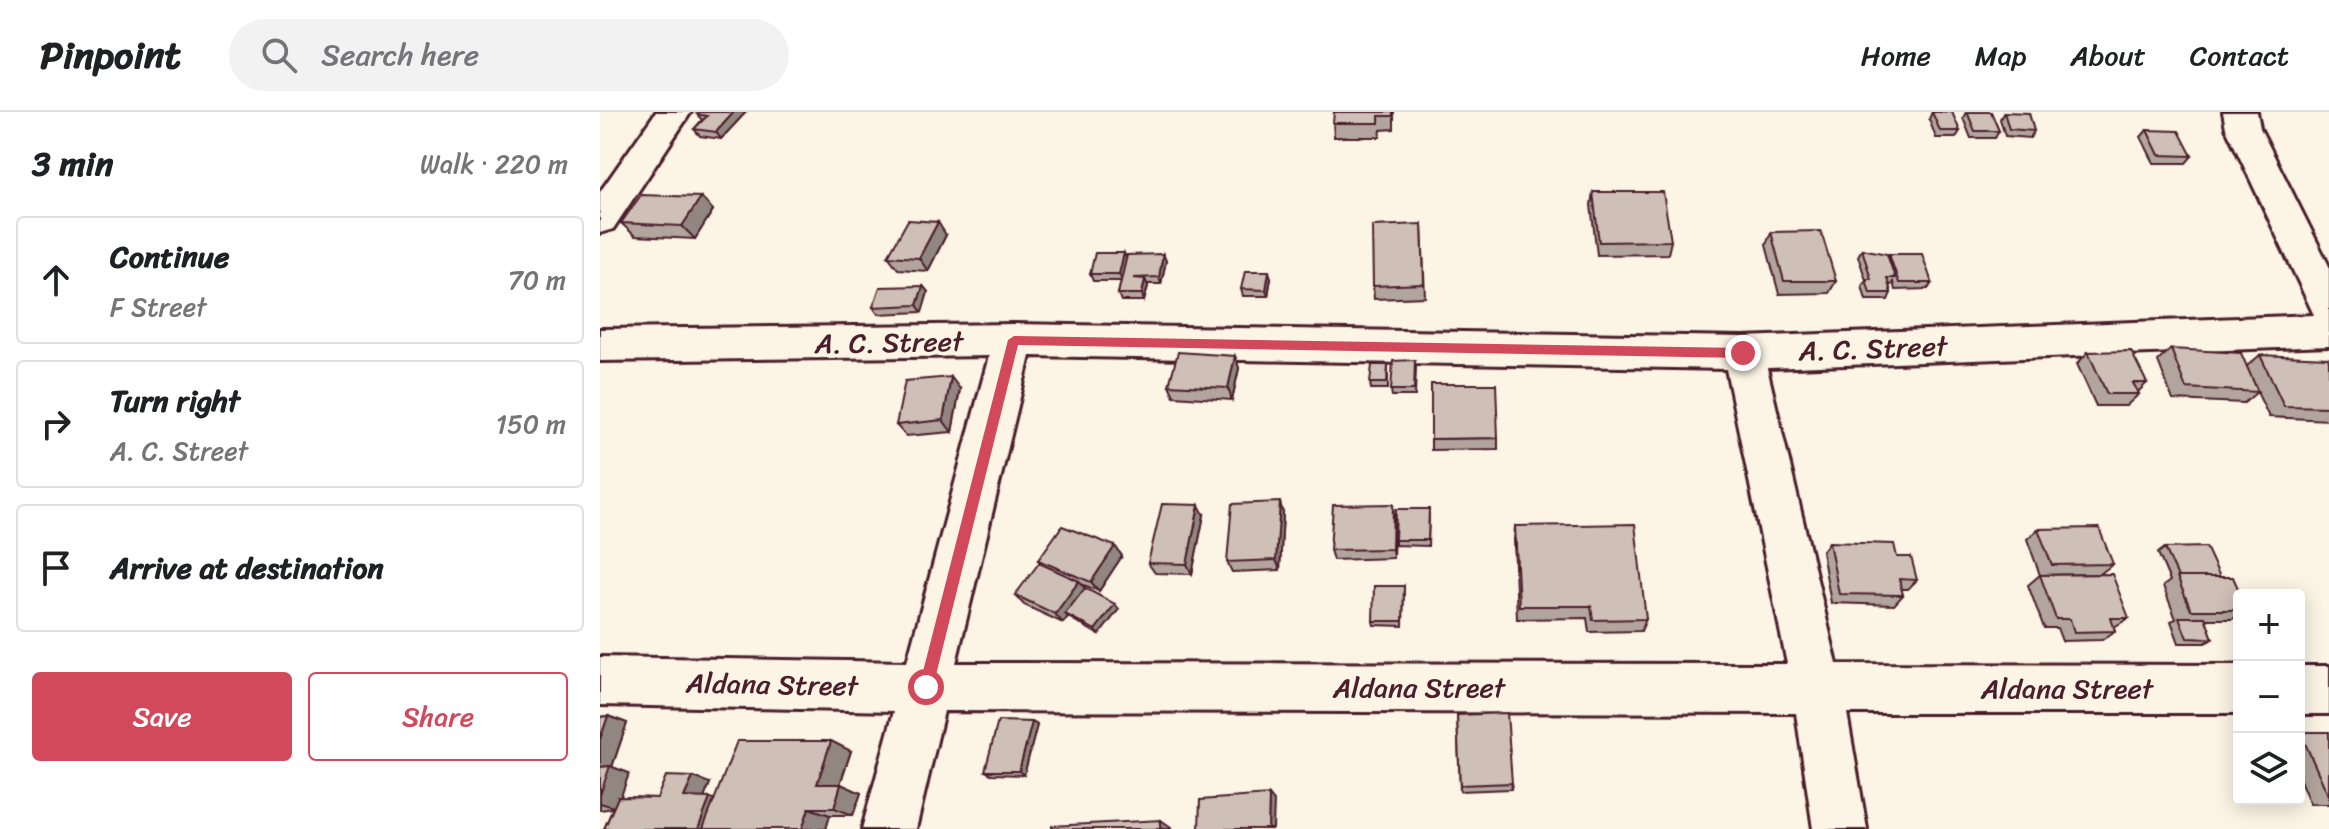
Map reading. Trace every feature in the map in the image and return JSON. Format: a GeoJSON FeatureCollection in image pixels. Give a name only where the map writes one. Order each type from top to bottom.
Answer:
{"type":"FeatureCollection","features":[{"type":"Feature","properties":{"kind":"street"},"geometry":{"type":"LineString","coordinates":[[600,220],[674,112]]}},
{"type":"Feature","properties":{"kind":"street"},"geometry":{"type":"LineString","coordinates":[[2240,112],[2243,128],[2329,306]]}},
{"type":"Feature","properties":{"kind":"street","name":"A. C. Street"},"geometry":{"type":"LineString","coordinates":[[600,345],[1014,340],[1743,353],[2329,330]]}},
{"type":"Feature","properties":{"kind":"street"},"geometry":{"type":"LineString","coordinates":[[889,829],[1014,340]]}},
{"type":"Feature","properties":{"kind":"street"},"geometry":{"type":"LineString","coordinates":[[1743,353],[1817,686],[1840,829]]}},
{"type":"Feature","properties":{"kind":"street","name":"Aldana Street"},"geometry":{"type":"LineString","coordinates":[[600,681],[926,687],[2233,689]]}},
{"type":"Feature","properties":{"kind":"street"},"geometry":{"type":"LineString","coordinates":[[2305,690],[2329,690]]}},
{"type":"Feature","properties":{"kind":"building"},"geometry":{"type":"Polygon","coordinates":[[[734,112],[716,132],[694,129],[707,116],[697,114],[734,112]]]}},
{"type":"Feature","properties":{"kind":"building"},"geometry":{"type":"Polygon","coordinates":[[[1334,112],[1393,112],[1393,116],[1379,116],[1379,123],[1333,123],[1334,112]]]}},
{"type":"Feature","properties":{"kind":"building"},"geometry":{"type":"Polygon","coordinates":[[[1932,112],[1952,112],[1960,131],[1940,131],[1932,112]]]}},
{"type":"Feature","properties":{"kind":"building"},"geometry":{"type":"Polygon","coordinates":[[[1967,112],[1991,112],[1999,131],[1975,131],[1967,112]]]}},
{"type":"Feature","properties":{"kind":"building"},"geometry":{"type":"Polygon","coordinates":[[[2004,112],[2029,113],[2034,131],[2009,129],[2004,112]]]}},
{"type":"Feature","properties":{"kind":"building"},"geometry":{"type":"Polygon","coordinates":[[[2147,130],[2179,131],[2192,156],[2159,155],[2147,130]]]}},
{"type":"Feature","properties":{"kind":"building"},"geometry":{"type":"Polygon","coordinates":[[[1593,192],[1663,192],[1671,241],[1599,242],[1593,192]]]}},
{"type":"Feature","properties":{"kind":"building"},"geometry":{"type":"Polygon","coordinates":[[[641,195],[701,197],[682,226],[621,223],[641,195]]]}},
{"type":"Feature","properties":{"kind":"building"},"geometry":{"type":"Polygon","coordinates":[[[908,220],[938,222],[919,258],[888,256],[908,220]]]}},
{"type":"Feature","properties":{"kind":"building"},"geometry":{"type":"Polygon","coordinates":[[[1422,224],[1424,284],[1373,286],[1372,226],[1422,224]]]}},
{"type":"Feature","properties":{"kind":"building"},"geometry":{"type":"Polygon","coordinates":[[[1821,231],[1836,281],[1784,281],[1771,232],[1821,231]]]}},
{"type":"Feature","properties":{"kind":"building"},"geometry":{"type":"Polygon","coordinates":[[[1862,249],[1887,254],[1895,278],[1887,278],[1891,293],[1870,293],[1866,279],[1871,279],[1862,249]]]}},
{"type":"Feature","properties":{"kind":"building"},"geometry":{"type":"Polygon","coordinates":[[[1095,253],[1124,253],[1119,274],[1090,274],[1095,253]]]}},
{"type":"Feature","properties":{"kind":"building"},"geometry":{"type":"Polygon","coordinates":[[[1163,254],[1159,277],[1133,278],[1145,279],[1142,294],[1118,294],[1127,255],[1163,254]]]}},
{"type":"Feature","properties":{"kind":"building"},"geometry":{"type":"Polygon","coordinates":[[[1889,254],[1922,254],[1932,283],[1899,283],[1889,254]]]}},
{"type":"Feature","properties":{"kind":"building"},"geometry":{"type":"Polygon","coordinates":[[[1245,271],[1269,271],[1266,290],[1241,289],[1245,271]]]}},
{"type":"Feature","properties":{"kind":"building"},"geometry":{"type":"Polygon","coordinates":[[[923,286],[917,305],[873,307],[880,287],[923,286]]]}},
{"type":"Feature","properties":{"kind":"building"},"geometry":{"type":"Polygon","coordinates":[[[2171,349],[2241,353],[2258,392],[2186,388],[2171,349]]]}},
{"type":"Feature","properties":{"kind":"building"},"geometry":{"type":"Polygon","coordinates":[[[2131,351],[2147,383],[2133,383],[2139,394],[2107,394],[2088,352],[2131,351]]]}},
{"type":"Feature","properties":{"kind":"building"},"geometry":{"type":"Polygon","coordinates":[[[1178,352],[1235,356],[1228,388],[1169,385],[1178,352]]]}},
{"type":"Feature","properties":{"kind":"building"},"geometry":{"type":"Polygon","coordinates":[[[2260,355],[2328,358],[2329,407],[2284,406],[2260,355]]]}},
{"type":"Feature","properties":{"kind":"building"},"geometry":{"type":"Polygon","coordinates":[[[1415,360],[1414,390],[1391,390],[1393,361],[1415,360]]]}},
{"type":"Feature","properties":{"kind":"building"},"geometry":{"type":"Polygon","coordinates":[[[1372,365],[1388,365],[1387,383],[1370,383],[1372,365]]]}},
{"type":"Feature","properties":{"kind":"building"},"geometry":{"type":"Polygon","coordinates":[[[951,377],[943,420],[896,425],[905,381],[951,377]]]}},
{"type":"Feature","properties":{"kind":"building"},"geometry":{"type":"Polygon","coordinates":[[[1431,384],[1496,384],[1498,438],[1431,439],[1431,384]]]}},
{"type":"Feature","properties":{"kind":"building"},"geometry":{"type":"Polygon","coordinates":[[[1280,502],[1276,560],[1227,562],[1232,504],[1280,502]]]}},
{"type":"Feature","properties":{"kind":"building"},"geometry":{"type":"Polygon","coordinates":[[[1162,504],[1199,505],[1187,564],[1148,563],[1162,504]]]}},
{"type":"Feature","properties":{"kind":"building"},"geometry":{"type":"Polygon","coordinates":[[[1393,504],[1392,549],[1330,550],[1333,505],[1393,504]]]}},
{"type":"Feature","properties":{"kind":"building"},"geometry":{"type":"Polygon","coordinates":[[[1396,509],[1429,509],[1428,540],[1395,540],[1396,509]]]}},
{"type":"Feature","properties":{"kind":"building"},"geometry":{"type":"Polygon","coordinates":[[[1635,524],[1646,619],[1593,620],[1591,606],[1519,606],[1515,526],[1635,524]]]}},
{"type":"Feature","properties":{"kind":"building"},"geometry":{"type":"Polygon","coordinates":[[[1062,526],[1115,546],[1091,582],[1038,560],[1062,526]]]}},
{"type":"Feature","properties":{"kind":"building"},"geometry":{"type":"Polygon","coordinates":[[[2099,528],[2113,564],[2052,565],[2038,529],[2099,528]]]}},
{"type":"Feature","properties":{"kind":"building"},"geometry":{"type":"Polygon","coordinates":[[[1829,542],[1894,544],[1897,557],[1911,557],[1917,580],[1899,579],[1903,595],[1839,594],[1829,542]]]}},
{"type":"Feature","properties":{"kind":"building"},"geometry":{"type":"Polygon","coordinates":[[[2206,547],[2220,577],[2178,577],[2165,548],[2206,547]]]}},
{"type":"Feature","properties":{"kind":"building"},"geometry":{"type":"Polygon","coordinates":[[[1039,563],[1079,581],[1055,614],[1015,595],[1039,563]]]}},
{"type":"Feature","properties":{"kind":"building"},"geometry":{"type":"Polygon","coordinates":[[[2112,574],[2129,618],[2111,618],[2115,631],[2074,632],[2070,619],[2056,619],[2040,575],[2112,574]]]}},
{"type":"Feature","properties":{"kind":"building"},"geometry":{"type":"Polygon","coordinates":[[[2177,577],[2233,577],[2238,589],[2233,589],[2233,610],[2191,610],[2177,577]]]}},
{"type":"Feature","properties":{"kind":"building"},"geometry":{"type":"Polygon","coordinates":[[[1374,586],[1404,586],[1403,621],[1373,621],[1374,586]]]}},
{"type":"Feature","properties":{"kind":"building"},"geometry":{"type":"Polygon","coordinates":[[[1085,588],[1115,604],[1095,630],[1065,614],[1085,588]]]}},
{"type":"Feature","properties":{"kind":"building"},"geometry":{"type":"Polygon","coordinates":[[[2179,617],[2205,617],[2213,639],[2187,638],[2179,617]]]}},
{"type":"Feature","properties":{"kind":"building"},"geometry":{"type":"Polygon","coordinates":[[[1507,713],[1512,783],[1460,785],[1457,715],[1507,713]]]}},
{"type":"Feature","properties":{"kind":"building"},"geometry":{"type":"Polygon","coordinates":[[[608,716],[600,739],[600,717],[608,716]]]}},
{"type":"Feature","properties":{"kind":"building"},"geometry":{"type":"Polygon","coordinates":[[[998,721],[1032,722],[1019,771],[985,771],[998,721]]]}},
{"type":"Feature","properties":{"kind":"building"},"geometry":{"type":"Polygon","coordinates":[[[2305,732],[2329,732],[2329,797],[2305,743],[2305,732]]]}},
{"type":"Feature","properties":{"kind":"building"},"geometry":{"type":"Polygon","coordinates":[[[737,741],[831,741],[817,784],[841,784],[834,808],[809,808],[802,829],[703,829],[737,741]]]}},
{"type":"Feature","properties":{"kind":"building"},"geometry":{"type":"Polygon","coordinates":[[[610,766],[600,795],[600,767],[610,766]]]}},
{"type":"Feature","properties":{"kind":"building"},"geometry":{"type":"Polygon","coordinates":[[[666,776],[693,777],[684,797],[710,798],[698,829],[604,829],[618,797],[657,798],[666,776]]]}},
{"type":"Feature","properties":{"kind":"building"},"geometry":{"type":"Polygon","coordinates":[[[1269,795],[1268,829],[1199,829],[1200,800],[1269,795]]]}},
{"type":"Feature","properties":{"kind":"building"},"geometry":{"type":"Polygon","coordinates":[[[1161,820],[1160,829],[1052,829],[1052,826],[1161,820]]]}},
{"type":"Feature","properties":{"kind":"route"},"geometry":{"type":"LineString","coordinates":[[926,687],[1014,340],[1743,353]]}}]}
